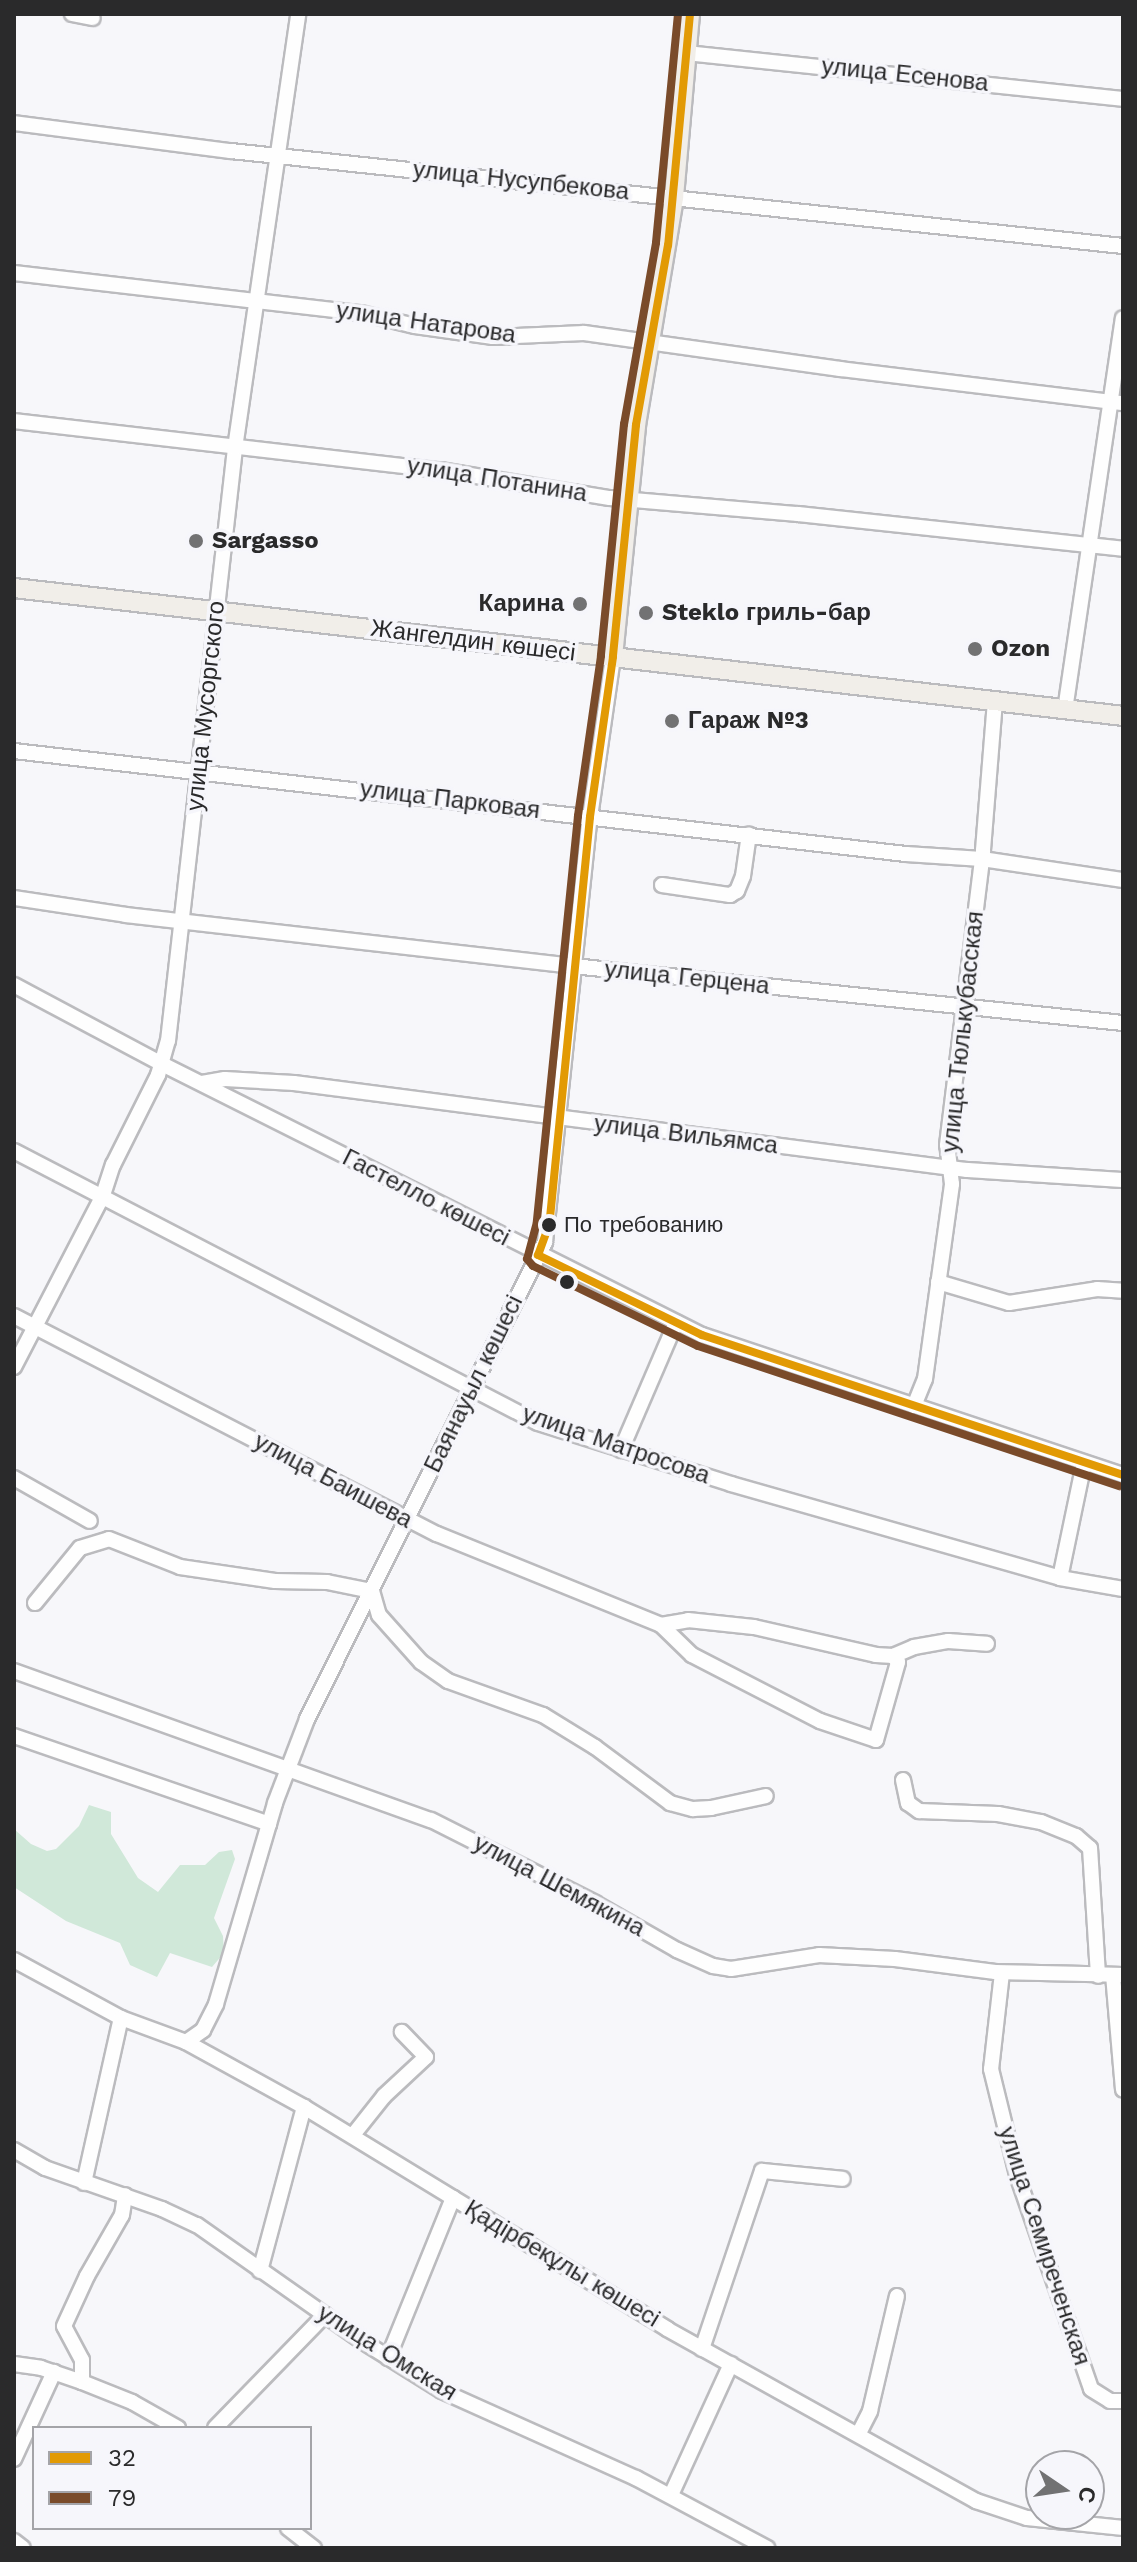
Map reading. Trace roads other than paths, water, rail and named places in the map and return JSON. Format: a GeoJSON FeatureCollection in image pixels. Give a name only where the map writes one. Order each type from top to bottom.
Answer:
{"type":"FeatureCollection","features":[{"type":"Feature","properties":{"kind":"main road","name":"Баянауыл көшесі"},"geometry":{"type":"LineString","coordinates":[[613,657],[636,425],[674,197],[690,14]]}},
{"type":"Feature","properties":{"kind":"main road","name":"Жангелдин көшесі"},"geometry":{"type":"LineString","coordinates":[[14,588],[1123,716]]}},
{"type":"Feature","properties":{"kind":"street"},"geometry":{"type":"LineString","coordinates":[[72,14],[93,18]]}},
{"type":"Feature","properties":{"kind":"street","name":"улица Мусоргского"},"geometry":{"type":"LineString","coordinates":[[14,1367],[103,1195],[113,1165],[162,1064],[178,979],[182,919],[235,448],[298,14]]}},
{"type":"Feature","properties":{"kind":"street","name":"улица Есенова"},"geometry":{"type":"LineString","coordinates":[[686,53],[1123,99]]}},
{"type":"Feature","properties":{"kind":"street","name":"улица Нусупбекова"},"geometry":{"type":"LineString","coordinates":[[14,123],[1123,246]]}},
{"type":"Feature","properties":{"kind":"street","name":"улица Натарова"},"geometry":{"type":"LineString","coordinates":[[14,273],[256,300],[493,337],[584,333],[650,344],[1116,402]]}},
{"type":"Feature","properties":{"kind":"street"},"geometry":{"type":"LineString","coordinates":[[1065,710],[1088,545],[1116,402],[1123,318]]}},
{"type":"Feature","properties":{"kind":"street","name":"улица Потанина"},"geometry":{"type":"LineString","coordinates":[[14,421],[440,470],[610,498],[629,497],[1123,549]]}},
{"type":"Feature","properties":{"kind":"street","name":"Баянауыл көшесі"},"geometry":{"type":"LineString","coordinates":[[186,2042],[203,2030],[216,2004],[269,1824],[307,1719],[538,1255],[549,1225],[573,966],[613,657]]}},
{"type":"Feature","properties":{"kind":"street","name":"улица Тюлькубасская"},"geometry":{"type":"LineString","coordinates":[[914,1406],[925,1379],[952,1184],[947,1145],[982,859],[995,702]]}},
{"type":"Feature","properties":{"kind":"street","name":"улица Парковая"},"geometry":{"type":"LineString","coordinates":[[14,751],[982,859],[1123,880]]}},
{"type":"Feature","properties":{"kind":"street"},"geometry":{"type":"LineString","coordinates":[[662,885],[730,895],[737,891],[743,876],[749,834]]}},
{"type":"Feature","properties":{"kind":"street","name":"улица Герцена"},"geometry":{"type":"LineString","coordinates":[[14,898],[126,915],[573,966],[1123,1023]]}},
{"type":"Feature","properties":{"kind":"street","name":"Гастелло көшесі"},"geometry":{"type":"LineString","coordinates":[[14,985],[162,1064],[702,1335],[1123,1475]]}},
{"type":"Feature","properties":{"kind":"street","name":"улица Вильямса"},"geometry":{"type":"LineString","coordinates":[[202,1083],[225,1079],[294,1083],[950,1168],[1123,1180]]}},
{"type":"Feature","properties":{"kind":"street","name":"улица Матросова"},"geometry":{"type":"LineString","coordinates":[[14,1151],[538,1423],[1060,1578],[1123,1589]]}},
{"type":"Feature","properties":{"kind":"street"},"geometry":{"type":"LineString","coordinates":[[938,1282],[1009,1303],[1097,1289],[1123,1291]]}},
{"type":"Feature","properties":{"kind":"street","name":"улица Баишева"},"geometry":{"type":"LineString","coordinates":[[14,1316],[407,1520],[661,1625],[679,1646],[820,1721],[876,1740],[898,1662],[893,1656]]}},
{"type":"Feature","properties":{"kind":"street"},"geometry":{"type":"LineString","coordinates":[[621,1450],[676,1322]]}},
{"type":"Feature","properties":{"kind":"street"},"geometry":{"type":"LineString","coordinates":[[1060,1578],[1084,1463]]}},
{"type":"Feature","properties":{"kind":"street"},"geometry":{"type":"LineString","coordinates":[[14,1478],[90,1521]]}},
{"type":"Feature","properties":{"kind":"street"},"geometry":{"type":"LineString","coordinates":[[35,1603],[80,1548],[90,1542],[109,1539],[180,1567],[275,1581],[327,1582],[372,1591],[379,1615],[421,1662],[448,1681],[543,1715],[595,1747],[670,1803],[693,1809],[711,1808],[766,1796]]}},
{"type":"Feature","properties":{"kind":"street","name":"улица Баишева"},"geometry":{"type":"LineString","coordinates":[[661,1625],[688,1620],[754,1627],[893,1656],[914,1647],[948,1641],[987,1644]]}},
{"type":"Feature","properties":{"kind":"street","name":"улица Шемякина"},"geometry":{"type":"LineString","coordinates":[[14,1671],[460,1833],[595,1903],[677,1950],[713,1966],[731,1969],[819,1955],[895,1959],[1002,1973],[1112,1975]]}},
{"type":"Feature","properties":{"kind":"street"},"geometry":{"type":"LineString","coordinates":[[14,1736],[269,1824]]}},
{"type":"Feature","properties":{"kind":"street"},"geometry":{"type":"LineString","coordinates":[[903,1780],[908,1803],[919,1811],[998,1814],[1041,1822],[1076,1836],[1090,1848],[1112,1975],[1123,2090]]}},
{"type":"Feature","properties":{"kind":"street","name":"Қадірбекұлы көшесі"},"geometry":{"type":"LineString","coordinates":[[14,1960],[121,2018],[186,2042],[304,2107],[702,2349],[859,2433],[976,2501],[1028,2519],[1123,2528]]}},
{"type":"Feature","properties":{"kind":"street","name":"улица Семиреченская"},"geometry":{"type":"LineString","coordinates":[[1002,1973],[991,2069],[1017,2175],[1091,2389],[1110,2401],[1123,2401]]}},
{"type":"Feature","properties":{"kind":"street"},"geometry":{"type":"LineString","coordinates":[[84,2183],[121,2018]]}},
{"type":"Feature","properties":{"kind":"street"},"geometry":{"type":"LineString","coordinates":[[353,2135],[384,2096],[426,2057],[402,2032]]}},
{"type":"Feature","properties":{"kind":"street"},"geometry":{"type":"LineString","coordinates":[[260,2271],[304,2107]]}},
{"type":"Feature","properties":{"kind":"street","name":"улица Омская"},"geometry":{"type":"LineString","coordinates":[[14,2150],[45,2168],[125,2195],[197,2225],[388,2358],[442,2391],[671,2495],[767,2548]]}},
{"type":"Feature","properties":{"kind":"street"},"geometry":{"type":"LineString","coordinates":[[702,2349],[762,2171],[843,2179]]}},
{"type":"Feature","properties":{"kind":"street"},"geometry":{"type":"LineString","coordinates":[[82,2382],[82,2360],[64,2326],[87,2276],[122,2215],[125,2195]]}},
{"type":"Feature","properties":{"kind":"street"},"geometry":{"type":"LineString","coordinates":[[388,2358],[453,2198]]}},
{"type":"Feature","properties":{"kind":"street"},"geometry":{"type":"LineString","coordinates":[[859,2433],[870,2411],[897,2296]]}},
{"type":"Feature","properties":{"kind":"street"},"geometry":{"type":"LineString","coordinates":[[217,2426],[325,2315]]}},
{"type":"Feature","properties":{"kind":"street"},"geometry":{"type":"LineString","coordinates":[[14,2364],[54,2372],[82,2382],[132,2402],[174,2426]]}},
{"type":"Feature","properties":{"kind":"street"},"geometry":{"type":"LineString","coordinates":[[671,2495],[731,2364]]}},
{"type":"Feature","properties":{"kind":"street"},"geometry":{"type":"LineString","coordinates":[[14,2459],[54,2372]]}},
{"type":"Feature","properties":{"kind":"street"},"geometry":{"type":"LineString","coordinates":[[291,2530],[314,2548]]}},
{"type":"Feature","properties":{"kind":"street"},"geometry":{"type":"LineString","coordinates":[[14,2541],[23,2548]]}},
{"type":"Feature","properties":{"kind":"place","name":"Sargasso"},"geometry":{"type":"Point","coordinates":[196,541]}},
{"type":"Feature","properties":{"kind":"place","name":"Карина"},"geometry":{"type":"Point","coordinates":[580,604]}},
{"type":"Feature","properties":{"kind":"place","name":"Steklo гриль-бар"},"geometry":{"type":"Point","coordinates":[646,613]}},
{"type":"Feature","properties":{"kind":"place","name":"Ozon"},"geometry":{"type":"Point","coordinates":[975,649]}},
{"type":"Feature","properties":{"kind":"place","name":"Гараж №3"},"geometry":{"type":"Point","coordinates":[672,721]}},
{"type":"Feature","properties":{"kind":"place","name":"По требованию"},"geometry":{"type":"Point","coordinates":[549,1225]}}]}
